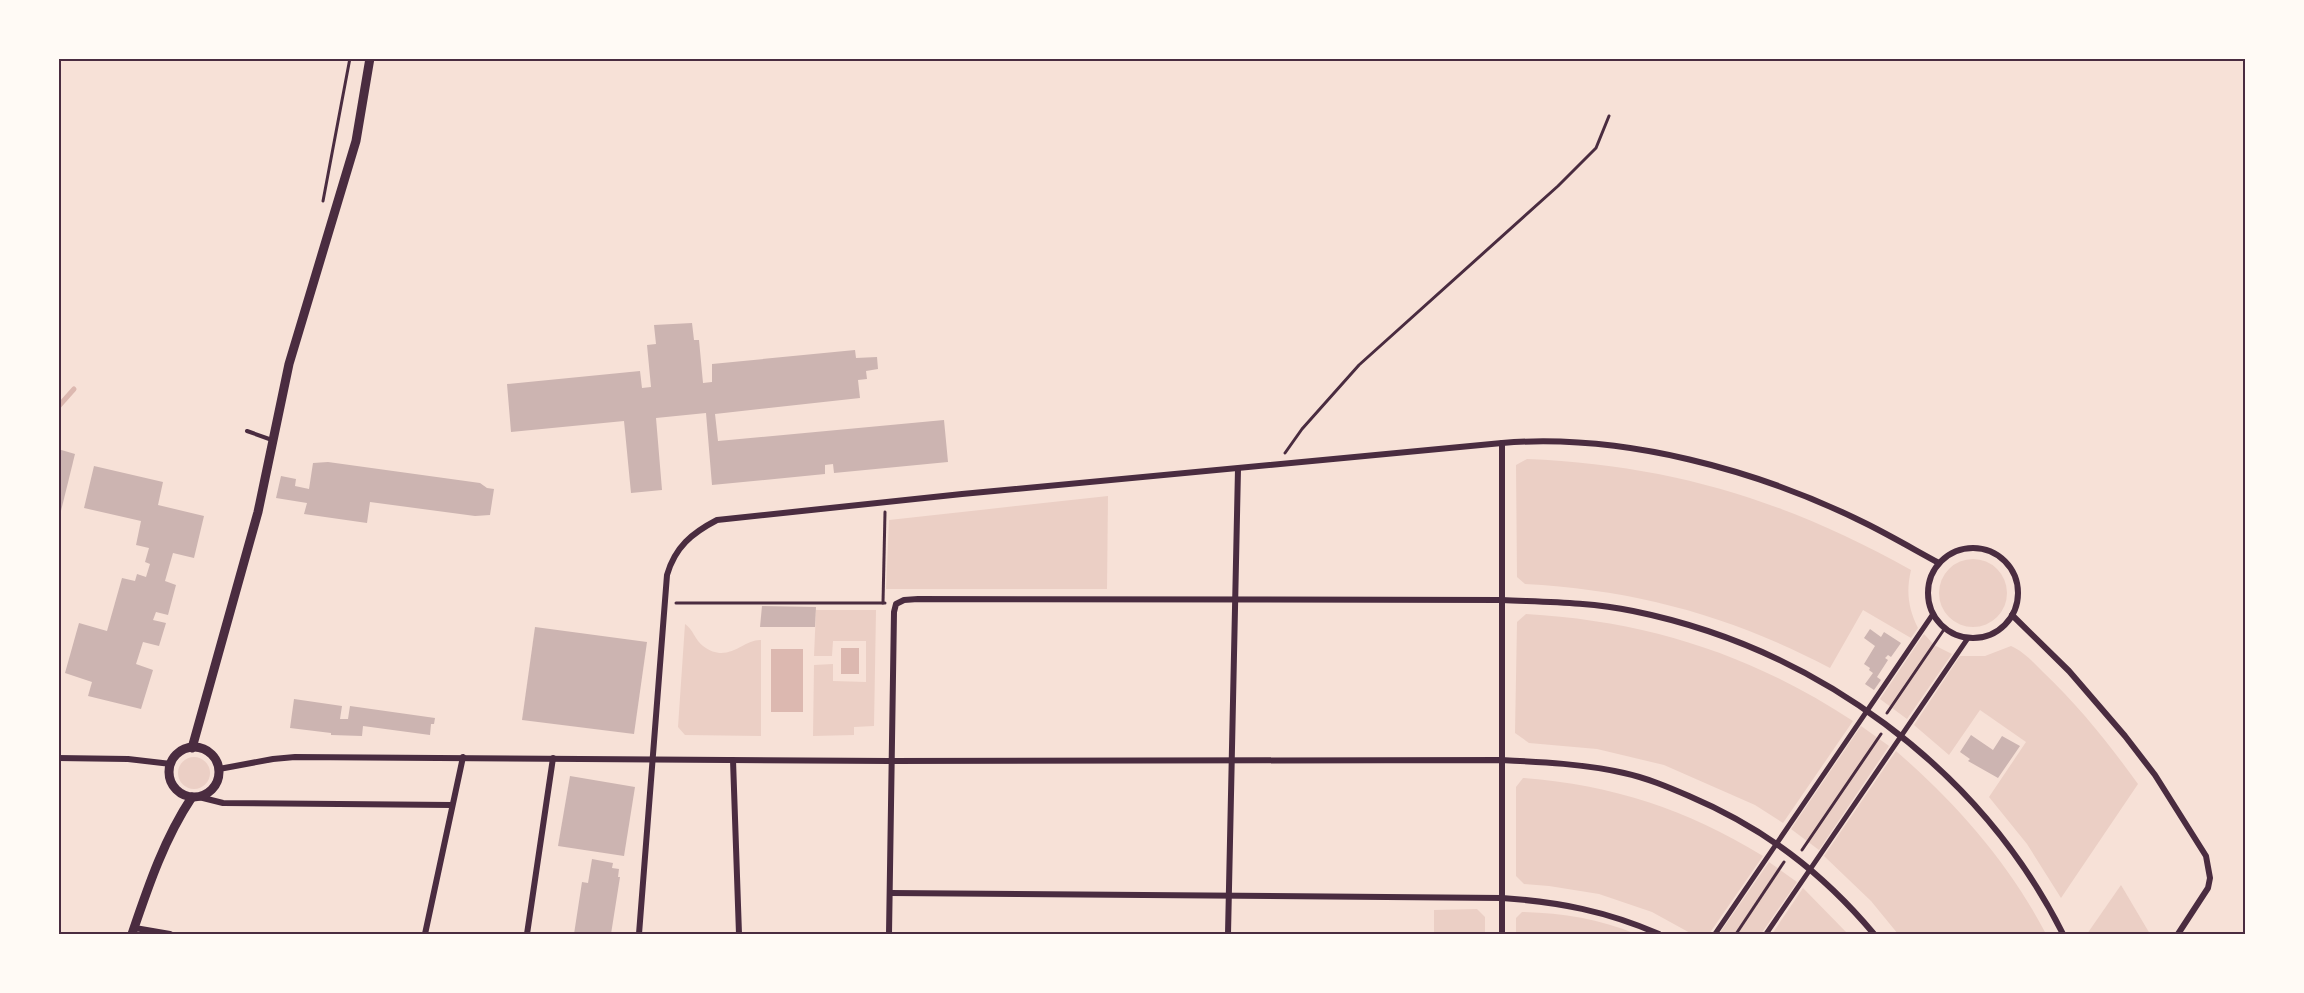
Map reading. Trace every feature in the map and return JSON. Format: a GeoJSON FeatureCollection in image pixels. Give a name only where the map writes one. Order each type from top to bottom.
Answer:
{"type":"FeatureCollection","features":[{"type":"Feature","properties":{"kind":"street"},"geometry":{"type":"LineString","coordinates":[[192,748],[243,568],[289,364],[356,141],[370,58]]}},
{"type":"Feature","properties":{"kind":"street"},"geometry":{"type":"LineString","coordinates":[[639,934],[667,575],[670,563],[688,538],[717,520],[885,501],[1502,443],[1569,441],[1625,448],[1705,464],[1764,481],[1866,524],[1939,563]]}},
{"type":"Feature","properties":{"kind":"street"},"geometry":{"type":"LineString","coordinates":[[1502,443],[1502,934]]}},
{"type":"Feature","properties":{"kind":"street"},"geometry":{"type":"LineString","coordinates":[[1228,934],[1238,469]]}},
{"type":"Feature","properties":{"kind":"street"},"geometry":{"type":"LineString","coordinates":[[1978,548],[1992,551],[2013,570],[2018,598],[2012,615],[1998,631],[1968,638],[1957,636],[1945,628],[1933,614],[1928,596],[1931,575],[1939,563],[1957,551],[1978,548]]}},
{"type":"Feature","properties":{"kind":"street"},"geometry":{"type":"LineString","coordinates":[[889,934],[894,612],[896,604],[904,600],[918,599],[1502,600],[1586,604],[1684,623],[1733,640],[1790,665],[1867,710],[1901,735],[1945,774],[2003,838],[2029,875],[2063,934]]}},
{"type":"Feature","properties":{"kind":"street"},"geometry":{"type":"LineString","coordinates":[[1715,934],[1933,614]]}},
{"type":"Feature","properties":{"kind":"street"},"geometry":{"type":"LineString","coordinates":[[2012,615],[2069,671],[2126,736],[2155,775],[2206,856],[2210,878],[2208,888],[2178,934]]}},
{"type":"Feature","properties":{"kind":"street"},"geometry":{"type":"LineString","coordinates":[[1766,934],[1968,638]]}},
{"type":"Feature","properties":{"kind":"street"},"geometry":{"type":"LineString","coordinates":[[170,934],[134,931],[152,876],[166,845],[196,797],[213,789],[217,782],[219,769],[208,752],[192,748],[177,754],[171,764],[170,777],[177,791],[196,797],[224,803],[452,805]]}},
{"type":"Feature","properties":{"kind":"street"},"geometry":{"type":"LineString","coordinates":[[219,769],[295,757],[890,761],[1501,760],[1575,764],[1626,774],[1664,785],[1720,809],[1777,843],[1811,868],[1848,904],[1874,934]]}},
{"type":"Feature","properties":{"kind":"street"},"geometry":{"type":"LineString","coordinates":[[425,934],[463,757]]}},
{"type":"Feature","properties":{"kind":"street"},"geometry":{"type":"LineString","coordinates":[[58,758],[128,759],[171,764]]}},
{"type":"Feature","properties":{"kind":"street"},"geometry":{"type":"LineString","coordinates":[[527,934],[553,758]]}},
{"type":"Feature","properties":{"kind":"street"},"geometry":{"type":"LineString","coordinates":[[733,760],[739,934]]}},
{"type":"Feature","properties":{"kind":"street"},"geometry":{"type":"LineString","coordinates":[[890,892],[1502,898],[1542,901],[1599,912],[1659,934]]}},
{"type":"Feature","properties":{"kind":"lane"},"geometry":{"type":"LineString","coordinates":[[246,431],[273,440]]}},
{"type":"Feature","properties":{"kind":"path"},"geometry":{"type":"LineString","coordinates":[[321,207],[336,143],[350,58]]}},
{"type":"Feature","properties":{"kind":"path"},"geometry":{"type":"LineString","coordinates":[[1278,465],[1290,444],[1359,365],[1558,186],[1596,148],[1609,116]]}},
{"type":"Feature","properties":{"kind":"path"},"geometry":{"type":"LineString","coordinates":[[883,603],[885,501]]}},
{"type":"Feature","properties":{"kind":"path"},"geometry":{"type":"LineString","coordinates":[[664,603],[896,604]]}},
{"type":"Feature","properties":{"kind":"path"},"geometry":{"type":"LineString","coordinates":[[1797,858],[1945,628]]}},
{"type":"Feature","properties":{"kind":"path"},"geometry":{"type":"LineString","coordinates":[[1736,934],[1790,853]]}},
{"type":"Feature","properties":{"kind":"shaded area"},"geometry":{"type":"Polygon","coordinates":[[[1527,459],[1630,469],[1678,478],[1726,490],[1818,524],[1911,570],[1909,599],[1918,628],[1911,638],[1863,610],[1830,668],[1756,634],[1682,609],[1606,592],[1525,584],[1517,577],[1516,465],[1527,459]]]}},
{"type":"Feature","properties":{"kind":"shaded area"},"geometry":{"type":"Polygon","coordinates":[[[1108,496],[1107,589],[886,589],[889,520],[1108,496]]]}},
{"type":"Feature","properties":{"kind":"shaded area"},"geometry":{"type":"Polygon","coordinates":[[[1973,559],[1986,562],[1997,569],[2004,580],[2007,593],[2004,606],[1997,617],[1986,624],[1973,627],[1960,624],[1949,617],[1942,606],[1939,593],[1942,580],[1949,569],[1960,562],[1973,559]]]}},
{"type":"Feature","properties":{"kind":"shaded area"},"geometry":{"type":"Polygon","coordinates":[[[816,610],[876,610],[874,726],[854,727],[854,735],[813,736],[814,665],[833,664],[833,681],[866,682],[866,641],[833,641],[832,656],[814,656],[816,610]]]}},
{"type":"Feature","properties":{"kind":"shaded area"},"geometry":{"type":"Polygon","coordinates":[[[1526,614],[1614,624],[1697,645],[1776,677],[1815,697],[1853,721],[1783,823],[1755,805],[1664,765],[1597,749],[1529,743],[1515,733],[1517,622],[1526,614]]]}},
{"type":"Feature","properties":{"kind":"shaded area"},"geometry":{"type":"Polygon","coordinates":[[[685,624],[703,646],[720,653],[761,640],[761,736],[685,735],[678,727],[685,624]]]}},
{"type":"Feature","properties":{"kind":"shaded area"},"geometry":{"type":"Polygon","coordinates":[[[1924,634],[1934,645],[1952,654],[1907,719],[1880,699],[1924,634]]]}},
{"type":"Feature","properties":{"kind":"shaded area"},"geometry":{"type":"Polygon","coordinates":[[[2011,646],[2028,657],[2069,698],[2138,784],[2061,898],[2027,844],[1989,797],[2026,742],[1980,710],[1949,755],[1914,725],[1960,656],[1985,656],[2011,646]]]}},
{"type":"Feature","properties":{"kind":"shaded area"},"geometry":{"type":"Polygon","coordinates":[[[841,648],[859,648],[859,674],[841,674],[841,648]]]}},
{"type":"Feature","properties":{"kind":"shaded area"},"geometry":{"type":"Polygon","coordinates":[[[771,649],[803,649],[803,712],[771,712],[771,649]]]}},
{"type":"Feature","properties":{"kind":"shaded area"},"geometry":{"type":"Polygon","coordinates":[[[1861,726],[1889,746],[1819,850],[1791,829],[1861,726]]]}},
{"type":"Feature","properties":{"kind":"shaded area"},"geometry":{"type":"Polygon","coordinates":[[[1896,751],[1940,792],[1980,835],[2015,883],[2046,934],[1898,934],[1871,901],[1824,856],[1896,751]]]}},
{"type":"Feature","properties":{"kind":"shaded area"},"geometry":{"type":"Polygon","coordinates":[[[194,757],[205,762],[210,773],[205,784],[194,789],[183,784],[178,773],[183,762],[194,757]]]}},
{"type":"Feature","properties":{"kind":"shaded area"},"geometry":{"type":"Polygon","coordinates":[[[1523,778],[1556,781],[1618,793],[1648,802],[1706,825],[1763,856],[1709,934],[1692,934],[1652,912],[1599,894],[1524,884],[1516,876],[1516,787],[1523,778]]]}},
{"type":"Feature","properties":{"kind":"shaded area"},"geometry":{"type":"Polygon","coordinates":[[[1769,862],[1797,882],[1761,934],[1719,934],[1769,862]]]}},
{"type":"Feature","properties":{"kind":"shaded area"},"geometry":{"type":"Polygon","coordinates":[[[2121,885],[2150,934],[2087,934],[2121,885]]]}},
{"type":"Feature","properties":{"kind":"shaded area"},"geometry":{"type":"Polygon","coordinates":[[[1803,888],[1848,934],[1772,934],[1803,888]]]}},
{"type":"Feature","properties":{"kind":"shaded area"},"geometry":{"type":"Polygon","coordinates":[[[1477,909],[1485,917],[1485,934],[1434,934],[1434,910],[1477,909]]]}},
{"type":"Feature","properties":{"kind":"shaded area"},"geometry":{"type":"Polygon","coordinates":[[[1522,912],[1580,918],[1608,924],[1636,934],[1516,934],[1516,918],[1522,912]]]}},
{"type":"Feature","properties":{"kind":"building"},"geometry":{"type":"Polygon","coordinates":[[[692,323],[694,340],[699,340],[703,383],[712,382],[712,364],[855,350],[856,358],[877,357],[878,369],[866,371],[867,379],[858,380],[860,398],[715,414],[718,441],[944,420],[948,462],[834,473],[833,464],[825,465],[825,474],[712,485],[706,413],[656,418],[662,490],[631,493],[624,421],[511,432],[507,384],[640,371],[642,388],[651,387],[647,345],[656,344],[654,325],[692,323]]]}},
{"type":"Feature","properties":{"kind":"building"},"geometry":{"type":"Polygon","coordinates":[[[58,449],[75,454],[59,519],[58,519],[58,449]]]}},
{"type":"Feature","properties":{"kind":"building"},"geometry":{"type":"Polygon","coordinates":[[[328,462],[480,483],[487,488],[494,489],[490,515],[475,516],[370,502],[367,523],[304,514],[307,503],[276,498],[281,476],[296,479],[295,486],[309,489],[313,463],[328,462]]]}},
{"type":"Feature","properties":{"kind":"building"},"geometry":{"type":"Polygon","coordinates":[[[94,466],[163,482],[158,505],[204,516],[194,558],[173,553],[165,581],[176,585],[168,615],[156,612],[153,620],[166,623],[159,646],[143,642],[136,664],[153,670],[141,709],[88,696],[92,682],[65,673],[79,623],[107,631],[122,578],[135,581],[137,574],[146,577],[150,564],[145,562],[149,548],[136,545],[141,521],[84,508],[94,466]]]}},
{"type":"Feature","properties":{"kind":"building"},"geometry":{"type":"Polygon","coordinates":[[[762,606],[816,607],[815,627],[760,627],[762,606]]]}},
{"type":"Feature","properties":{"kind":"building"},"geometry":{"type":"Polygon","coordinates":[[[535,627],[647,642],[634,734],[522,720],[535,627]]]}},
{"type":"Feature","properties":{"kind":"building"},"geometry":{"type":"Polygon","coordinates":[[[1870,629],[1881,637],[1884,632],[1901,643],[1891,657],[1888,655],[1885,658],[1888,660],[1877,677],[1881,680],[1874,690],[1865,684],[1873,673],[1864,664],[1875,646],[1864,638],[1870,629]]]}},
{"type":"Feature","properties":{"kind":"building"},"geometry":{"type":"Polygon","coordinates":[[[294,699],[342,706],[340,719],[348,719],[350,706],[435,718],[434,724],[431,724],[430,735],[363,726],[362,736],[331,735],[331,733],[290,728],[294,699]]]}},
{"type":"Feature","properties":{"kind":"building"},"geometry":{"type":"Polygon","coordinates":[[[1971,735],[1993,750],[2002,736],[2020,746],[1998,778],[1968,761],[1970,759],[1960,752],[1971,735]]]}},
{"type":"Feature","properties":{"kind":"building"},"geometry":{"type":"Polygon","coordinates":[[[570,776],[635,787],[624,856],[558,846],[570,776]]]}},
{"type":"Feature","properties":{"kind":"building"},"geometry":{"type":"Polygon","coordinates":[[[592,859],[613,863],[612,868],[619,869],[618,877],[620,877],[611,934],[574,934],[582,882],[588,883],[592,859]]]}},
{"type":"Feature","properties":{"kind":"waterway"},"geometry":{"type":"LineString","coordinates":[[58,407],[74,389]]}}]}
